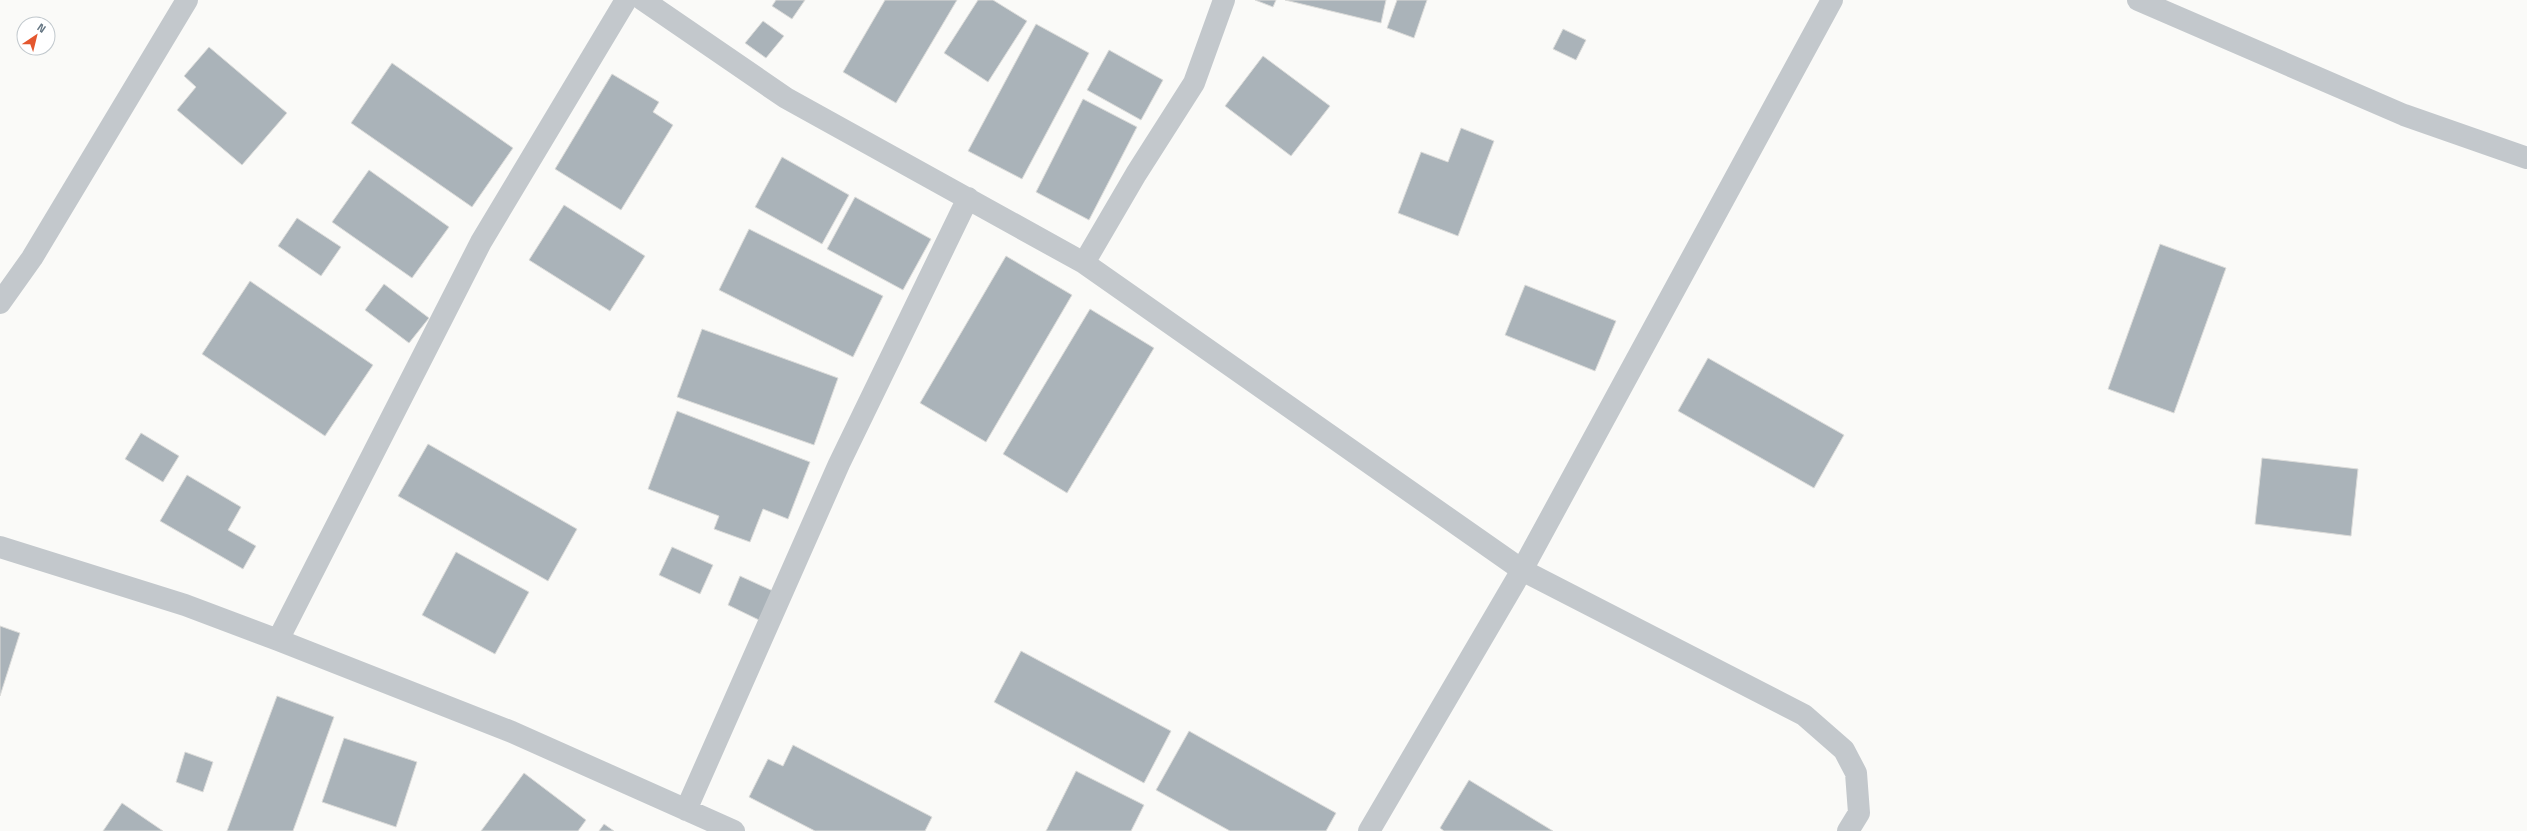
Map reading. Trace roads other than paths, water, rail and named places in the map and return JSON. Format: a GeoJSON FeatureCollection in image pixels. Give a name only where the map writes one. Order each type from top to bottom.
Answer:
{"type":"FeatureCollection","features":[{"type":"Feature","properties":{"kind":"street"},"geometry":{"type":"LineString","coordinates":[[0,303],[32,258],[186,0]]}},
{"type":"Feature","properties":{"kind":"street"},"geometry":{"type":"LineString","coordinates":[[278,640],[481,242],[626,0]]}},
{"type":"Feature","properties":{"kind":"street"},"geometry":{"type":"LineString","coordinates":[[642,0],[786,98],[1084,263],[1522,570],[1804,715],[1844,750],[1856,773],[1859,813],[1848,831]]}},
{"type":"Feature","properties":{"kind":"street"},"geometry":{"type":"LineString","coordinates":[[1084,263],[1136,174],[1194,83],[1224,0]]}},
{"type":"Feature","properties":{"kind":"street"},"geometry":{"type":"LineString","coordinates":[[1369,831],[1522,570],[1832,0]]}},
{"type":"Feature","properties":{"kind":"street"},"geometry":{"type":"LineString","coordinates":[[2138,0],[2404,116],[2527,158]]}},
{"type":"Feature","properties":{"kind":"street"},"geometry":{"type":"LineString","coordinates":[[686,810],[839,464],[968,198]]}},
{"type":"Feature","properties":{"kind":"street"},"geometry":{"type":"LineString","coordinates":[[0,547],[185,605],[278,640],[512,732],[734,831]]}}]}
